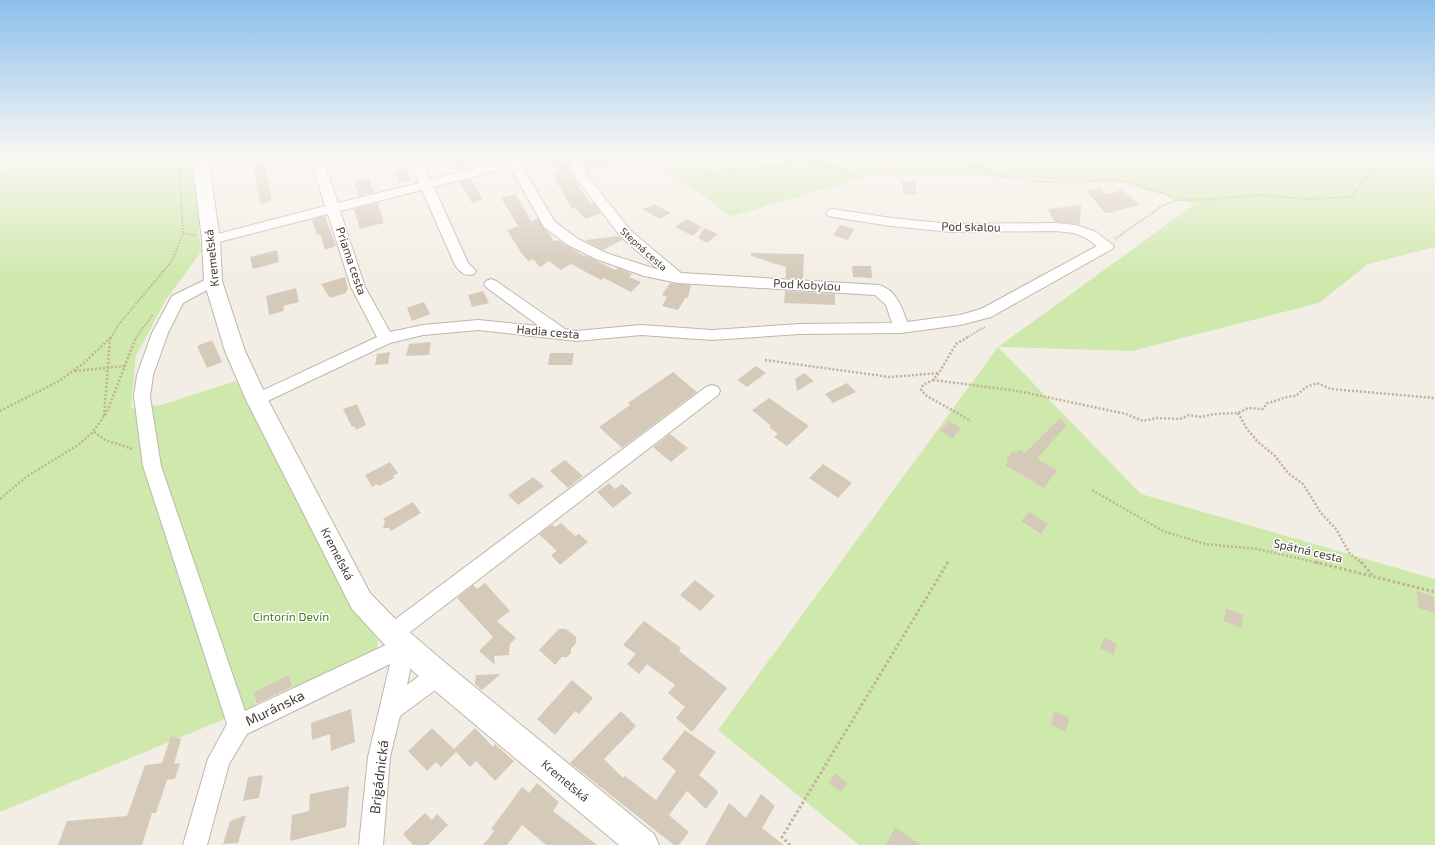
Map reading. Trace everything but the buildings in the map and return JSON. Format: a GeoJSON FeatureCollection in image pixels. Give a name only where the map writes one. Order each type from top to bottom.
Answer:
{"type":"FeatureCollection","features":[{"type":"Feature","properties":{"kind":"street","name":"Kremeľská"},"geometry":{"type":"LineString","coordinates":[[206,196],[211,240],[213,281],[235,351],[258,400],[362,601],[399,640],[438,675],[643,845]]}},
{"type":"Feature","properties":{"kind":"street","name":"Priama cesta"},"geometry":{"type":"LineString","coordinates":[[329,196],[358,287],[386,339]]}},
{"type":"Feature","properties":{"kind":"street","name":"Pod Kobylou"},"geometry":{"type":"LineString","coordinates":[[211,240],[378,196]]}},
{"type":"Feature","properties":{"kind":"street"},"geometry":{"type":"LineString","coordinates":[[432,196],[462,265],[468,271]]}},
{"type":"Feature","properties":{"kind":"street","name":"Pod Kobylou"},"geometry":{"type":"LineString","coordinates":[[533,196],[549,224],[572,242],[601,256],[650,273],[678,278],[879,290],[893,303],[901,328]]}},
{"type":"Feature","properties":{"kind":"street","name":"Stepná cesta"},"geometry":{"type":"LineString","coordinates":[[597,196],[626,234],[678,278]]}},
{"type":"Feature","properties":{"kind":"street","name":"Pod skalou"},"geometry":{"type":"LineString","coordinates":[[833,213],[891,222],[951,228],[1054,227],[1076,229],[1091,235],[1107,246]]}},
{"type":"Feature","properties":{"kind":"street"},"geometry":{"type":"LineString","coordinates":[[901,328],[960,320],[986,313],[1107,246]]}},
{"type":"Feature","properties":{"kind":"street"},"geometry":{"type":"LineString","coordinates":[[213,281],[177,300],[160,333],[145,375],[142,397],[152,466],[239,726]]}},
{"type":"Feature","properties":{"kind":"street"},"geometry":{"type":"LineString","coordinates":[[491,284],[562,335]]}},
{"type":"Feature","properties":{"kind":"street","name":"Hadia cesta"},"geometry":{"type":"LineString","coordinates":[[258,400],[386,339],[423,330],[478,325],[576,336],[640,330],[712,335],[800,329],[901,328]]}},
{"type":"Feature","properties":{"kind":"street","name":"Muránska"},"geometry":{"type":"LineString","coordinates":[[195,845],[219,759],[239,726],[399,640],[712,392]]}},
{"type":"Feature","properties":{"kind":"street","name":"Brigádnická"},"geometry":{"type":"LineString","coordinates":[[371,845],[379,757],[390,710],[399,640]]}},
{"type":"Feature","properties":{"kind":"street"},"geometry":{"type":"LineString","coordinates":[[390,710],[438,675]]}},
{"type":"Feature","properties":{"kind":"path"},"geometry":{"type":"LineString","coordinates":[[0,411],[75,371],[110,339],[119,324],[172,261],[183,233],[181,196]]}},
{"type":"Feature","properties":{"kind":"path"},"geometry":{"type":"LineString","coordinates":[[1171,196],[1177,200]]}},
{"type":"Feature","properties":{"kind":"path"},"geometry":{"type":"LineString","coordinates":[[1107,246],[1162,206],[1177,200],[1243,196]]}},
{"type":"Feature","properties":{"kind":"path"},"geometry":{"type":"LineString","coordinates":[[1274,196],[1304,199],[1350,196]]}},
{"type":"Feature","properties":{"kind":"path"},"geometry":{"type":"LineString","coordinates":[[0,499],[26,477],[75,447],[94,432],[112,404],[125,366],[141,327],[154,313],[177,300]]}},
{"type":"Feature","properties":{"kind":"path"},"geometry":{"type":"LineString","coordinates":[[971,421],[927,396],[921,390],[923,385],[933,380],[956,344],[987,326]]}},
{"type":"Feature","properties":{"kind":"path"},"geometry":{"type":"LineString","coordinates":[[104,416],[110,339]]}},
{"type":"Feature","properties":{"kind":"path"},"geometry":{"type":"LineString","coordinates":[[765,360],[890,377],[939,372]]}},
{"type":"Feature","properties":{"kind":"path"},"geometry":{"type":"LineString","coordinates":[[75,371],[125,366]]}},
{"type":"Feature","properties":{"kind":"path"},"geometry":{"type":"LineString","coordinates":[[933,380],[1018,391],[1126,414],[1143,421],[1157,418],[1180,419],[1189,415],[1201,417],[1214,414],[1238,413],[1248,408],[1263,409],[1267,403],[1279,401],[1286,396],[1296,396],[1306,387],[1317,383],[1330,389],[1435,398]]}},
{"type":"Feature","properties":{"kind":"path"},"geometry":{"type":"LineString","coordinates":[[1238,413],[1247,429],[1258,442],[1274,456],[1288,473],[1303,484],[1321,513],[1336,529],[1350,554],[1360,561],[1373,575]]}},
{"type":"Feature","properties":{"kind":"path"},"geometry":{"type":"LineString","coordinates":[[94,432],[106,440],[150,454]]}},
{"type":"Feature","properties":{"kind":"path","name":"Spätná cesta"},"geometry":{"type":"LineString","coordinates":[[1092,490],[1163,531],[1175,535],[1206,544],[1257,549],[1286,555],[1373,575],[1435,592]]}},
{"type":"Feature","properties":{"kind":"path"},"geometry":{"type":"LineString","coordinates":[[790,845],[782,838],[948,562]]}},
{"type":"Feature","properties":{"kind":"green space","name":"Cintorín Devín"},"geometry":{"type":"Polygon","coordinates":[[[0,196],[196,196],[201,252],[165,301],[136,356],[131,408],[161,405],[236,381],[349,604],[378,640],[377,653],[292,689],[289,676],[254,692],[256,706],[0,812],[0,196]]]}},
{"type":"Feature","properties":{"kind":"green space"},"geometry":{"type":"Polygon","coordinates":[[[703,196],[799,196],[731,216],[703,196]]]}},
{"type":"Feature","properties":{"kind":"green space"},"geometry":{"type":"Polygon","coordinates":[[[1171,196],[1435,196],[1435,247],[1368,264],[1319,303],[1132,351],[998,347],[1195,204],[1171,196]]]}},
{"type":"Feature","properties":{"kind":"green space"},"geometry":{"type":"Polygon","coordinates":[[[998,347],[1141,494],[1435,579],[1435,845],[859,845],[718,730],[998,347]]]}}]}
